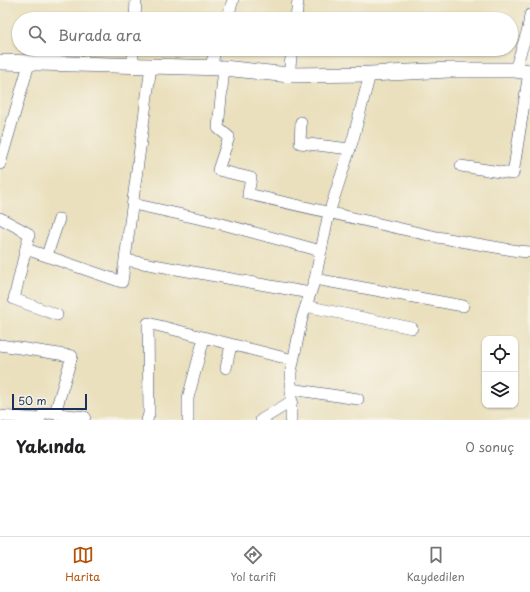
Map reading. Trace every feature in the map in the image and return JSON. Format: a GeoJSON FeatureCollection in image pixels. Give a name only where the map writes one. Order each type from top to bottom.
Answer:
{"type":"FeatureCollection","features":[{"type":"Feature","properties":{"kind":"street"},"geometry":{"type":"LineString","coordinates":[[135,12],[136,0]]}},
{"type":"Feature","properties":{"kind":"street"},"geometry":{"type":"LineString","coordinates":[[229,12],[233,0]]}},
{"type":"Feature","properties":{"kind":"street"},"geometry":{"type":"LineString","coordinates":[[297,12],[298,0]]}},
{"type":"Feature","properties":{"kind":"street"},"geometry":{"type":"LineString","coordinates":[[462,166],[513,174],[530,15]]}},
{"type":"Feature","properties":{"kind":"street"},"geometry":{"type":"LineString","coordinates":[[133,56],[133,66]]}},
{"type":"Feature","properties":{"kind":"street"},"geometry":{"type":"LineString","coordinates":[[216,56],[218,128],[229,137],[218,170],[251,178],[248,194],[437,237],[530,252]]}},
{"type":"Feature","properties":{"kind":"street"},"geometry":{"type":"LineString","coordinates":[[289,75],[291,56]]}},
{"type":"Feature","properties":{"kind":"street"},"geometry":{"type":"LineString","coordinates":[[0,62],[217,68],[289,75],[370,74],[449,70],[525,71]]}},
{"type":"Feature","properties":{"kind":"street"},"geometry":{"type":"LineString","coordinates":[[0,164],[29,64]]}},
{"type":"Feature","properties":{"kind":"street"},"geometry":{"type":"LineString","coordinates":[[26,249],[122,282],[151,66]]}},
{"type":"Feature","properties":{"kind":"street"},"geometry":{"type":"LineString","coordinates":[[291,420],[292,389],[290,372],[302,318],[315,279],[329,213],[350,149],[370,74]]}},
{"type":"Feature","properties":{"kind":"street"},"geometry":{"type":"LineString","coordinates":[[302,122],[300,143],[350,149]]}},
{"type":"Feature","properties":{"kind":"street"},"geometry":{"type":"LineString","coordinates":[[133,204],[215,222],[321,251]]}},
{"type":"Feature","properties":{"kind":"street"},"geometry":{"type":"LineString","coordinates":[[0,218],[29,235],[14,300],[57,315]]}},
{"type":"Feature","properties":{"kind":"street"},"geometry":{"type":"LineString","coordinates":[[47,255],[59,219]]}},
{"type":"Feature","properties":{"kind":"street"},"geometry":{"type":"LineString","coordinates":[[126,260],[310,293]]}},
{"type":"Feature","properties":{"kind":"street"},"geometry":{"type":"LineString","coordinates":[[315,279],[463,306]]}},
{"type":"Feature","properties":{"kind":"street"},"geometry":{"type":"LineString","coordinates":[[306,306],[412,328]]}},
{"type":"Feature","properties":{"kind":"street"},"geometry":{"type":"LineString","coordinates":[[147,420],[149,414],[148,323],[293,360]]}},
{"type":"Feature","properties":{"kind":"street"},"geometry":{"type":"LineString","coordinates":[[188,420],[188,398],[204,338]]}},
{"type":"Feature","properties":{"kind":"street"},"geometry":{"type":"LineString","coordinates":[[0,345],[72,356],[55,413]]}},
{"type":"Feature","properties":{"kind":"street"},"geometry":{"type":"LineString","coordinates":[[226,368],[231,345]]}},
{"type":"Feature","properties":{"kind":"street"},"geometry":{"type":"LineString","coordinates":[[292,389],[358,399]]}},
{"type":"Feature","properties":{"kind":"street"},"geometry":{"type":"LineString","coordinates":[[261,420],[292,401]]}},
{"type":"Feature","properties":{"kind":"street"},"geometry":{"type":"LineString","coordinates":[[0,416],[38,420],[42,415],[55,413],[85,417]]}}]}
